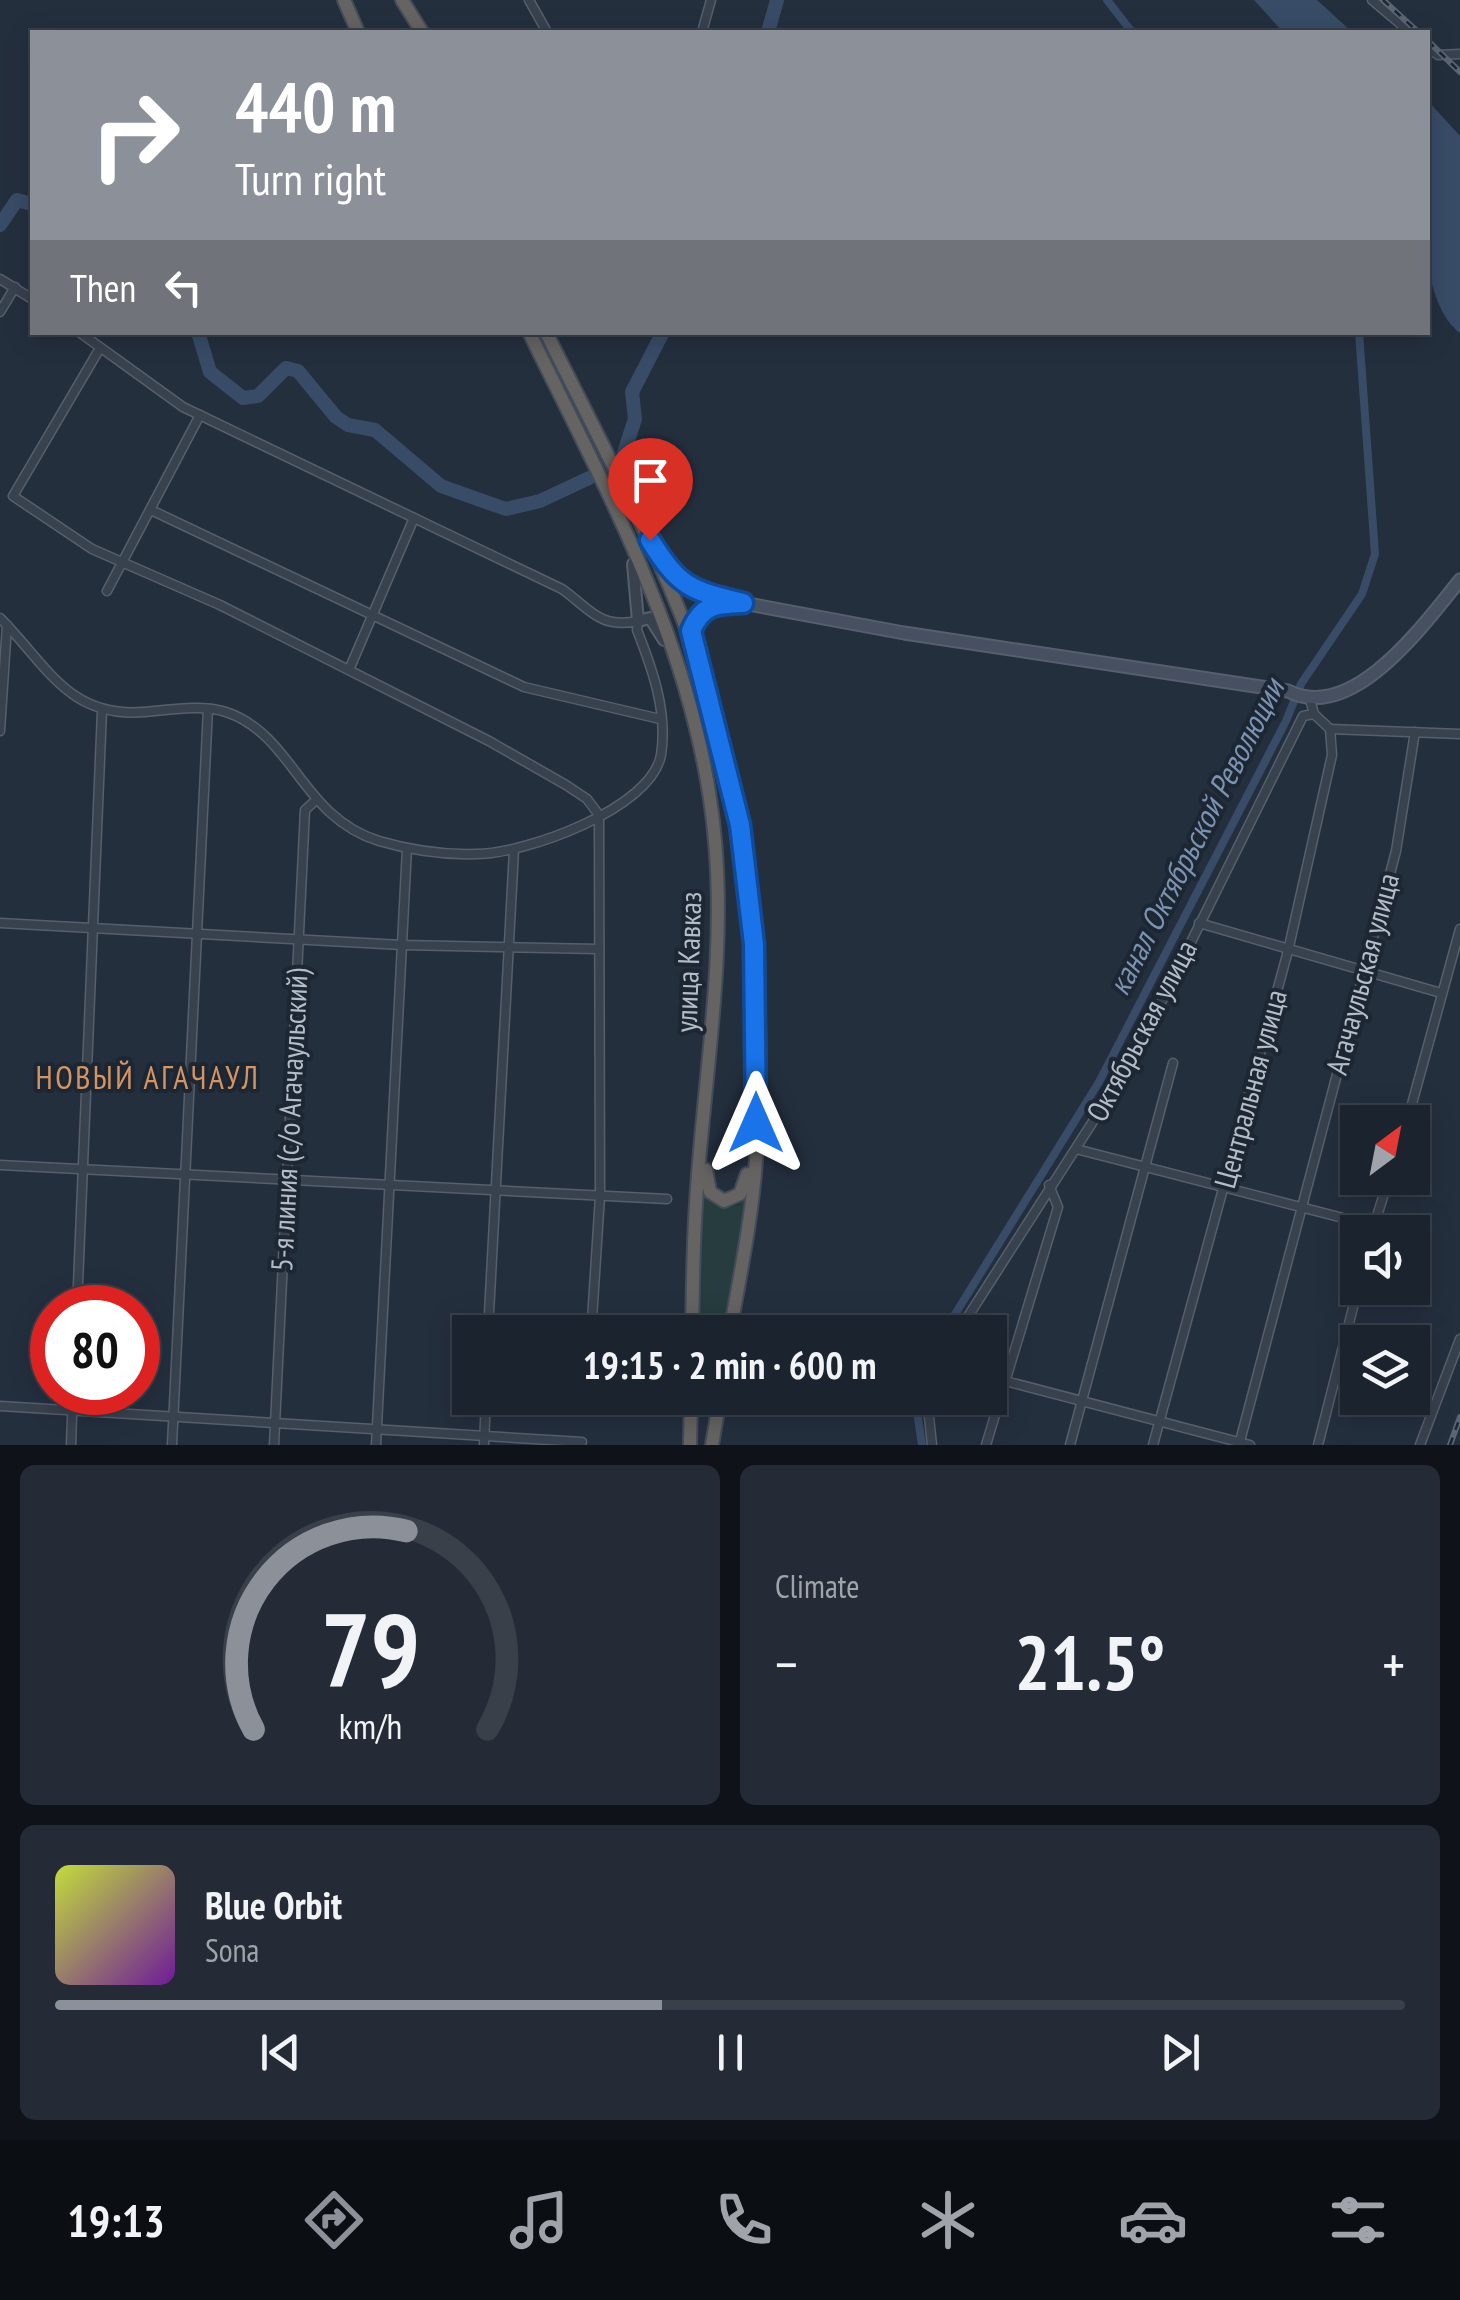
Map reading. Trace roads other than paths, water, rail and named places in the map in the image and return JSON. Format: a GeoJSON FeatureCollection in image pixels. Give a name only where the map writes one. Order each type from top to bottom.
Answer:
{"type":"FeatureCollection","features":[{"type":"Feature","properties":{"kind":"highway"},"geometry":{"type":"LineString","coordinates":[[344,0],[357,30]]}},
{"type":"Feature","properties":{"kind":"highway"},"geometry":{"type":"LineString","coordinates":[[402,0],[421,30]]}},
{"type":"Feature","properties":{"kind":"highway","name":"улица Кавказ"},"geometry":{"type":"LineString","coordinates":[[529,335],[690,669],[715,840],[719,912],[696,1204],[693,1315]]}},
{"type":"Feature","properties":{"kind":"highway"},"geometry":{"type":"LineString","coordinates":[[547,335],[640,522],[690,669],[718,726],[740,825],[754,944],[757,1088],[750,1214],[733,1315]]}},
{"type":"Feature","properties":{"kind":"highway"},"geometry":{"type":"LineString","coordinates":[[707,1078],[706,1184],[710,1192],[724,1201],[746,1187],[757,1088]]}},
{"type":"Feature","properties":{"kind":"highway"},"geometry":{"type":"LineString","coordinates":[[690,1445],[691,1415]]}},
{"type":"Feature","properties":{"kind":"highway"},"geometry":{"type":"LineString","coordinates":[[712,1445],[717,1415]]}},
{"type":"Feature","properties":{"kind":"main road"},"geometry":{"type":"LineString","coordinates":[[640,522],[672,576],[688,590],[904,633],[1300,696],[1347,694],[1384,665],[1460,580]]}},
{"type":"Feature","properties":{"kind":"main road"},"geometry":{"type":"LineString","coordinates":[[690,669],[691,631],[698,614],[711,604],[743,603]]}},
{"type":"Feature","properties":{"kind":"street"},"geometry":{"type":"LineString","coordinates":[[529,0],[546,30]]}},
{"type":"Feature","properties":{"kind":"street"},"geometry":{"type":"LineString","coordinates":[[702,30],[710,0]]}},
{"type":"Feature","properties":{"kind":"street"},"geometry":{"type":"LineString","coordinates":[[1372,0],[1408,30]]}},
{"type":"Feature","properties":{"kind":"street"},"geometry":{"type":"LineString","coordinates":[[1430,49],[1438,55],[1460,54]]}},
{"type":"Feature","properties":{"kind":"street"},"geometry":{"type":"LineString","coordinates":[[0,279],[30,298]]}},
{"type":"Feature","properties":{"kind":"street"},"geometry":{"type":"LineString","coordinates":[[0,312],[15,287]]}},
{"type":"Feature","properties":{"kind":"street"},"geometry":{"type":"LineString","coordinates":[[83,335],[200,415],[562,589],[596,619],[620,625],[650,618],[690,669]]}},
{"type":"Feature","properties":{"kind":"street"},"geometry":{"type":"LineString","coordinates":[[100,348],[13,496],[65,534],[349,670],[566,784],[587,799],[598,816],[598,949],[602,977],[600,1196],[592,1315]]}},
{"type":"Feature","properties":{"kind":"street"},"geometry":{"type":"LineString","coordinates":[[108,591],[200,415]]}},
{"type":"Feature","properties":{"kind":"street"},"geometry":{"type":"LineString","coordinates":[[4,622],[58,683],[78,700],[102,711],[226,712],[268,738],[316,800],[349,828],[407,848],[477,854],[514,850],[598,816],[642,787],[661,755],[656,680],[638,621],[636,572],[614,506]]}},
{"type":"Feature","properties":{"kind":"street"},"geometry":{"type":"LineString","coordinates":[[153,511],[524,687],[660,719]]}},
{"type":"Feature","properties":{"kind":"street"},"geometry":{"type":"LineString","coordinates":[[349,670],[414,518]]}},
{"type":"Feature","properties":{"kind":"street"},"geometry":{"type":"LineString","coordinates":[[0,731],[4,622]]}},
{"type":"Feature","properties":{"kind":"street"},"geometry":{"type":"LineString","coordinates":[[1300,696],[1330,729],[1460,734]]}},
{"type":"Feature","properties":{"kind":"street"},"geometry":{"type":"LineString","coordinates":[[172,1445],[208,709]]}},
{"type":"Feature","properties":{"kind":"street"},"geometry":{"type":"LineString","coordinates":[[77,1285],[102,711]]}},
{"type":"Feature","properties":{"kind":"street","name":"Октябрьская улица"},"geometry":{"type":"LineString","coordinates":[[969,1315],[1133,1059],[1303,716],[1314,714]]}},
{"type":"Feature","properties":{"kind":"street","name":"Центральная улица"},"geometry":{"type":"LineString","coordinates":[[1153,1445],[1288,951],[1332,756],[1330,729]]}},
{"type":"Feature","properties":{"kind":"street","name":"Агачаульская улица"},"geometry":{"type":"LineString","coordinates":[[1243,1444],[1300,1207],[1406,808],[1415,732]]}},
{"type":"Feature","properties":{"kind":"street","name":"5-я линия (с/о Агачаульский)"},"geometry":{"type":"LineString","coordinates":[[274,1445],[305,810],[316,800]]}},
{"type":"Feature","properties":{"kind":"street"},"geometry":{"type":"LineString","coordinates":[[376,1445],[407,848]]}},
{"type":"Feature","properties":{"kind":"street"},"geometry":{"type":"LineString","coordinates":[[489,1315],[514,850]]}},
{"type":"Feature","properties":{"kind":"street"},"geometry":{"type":"LineString","coordinates":[[1199,923],[1441,993]]}},
{"type":"Feature","properties":{"kind":"street"},"geometry":{"type":"LineString","coordinates":[[0,924],[402,945],[598,949]]}},
{"type":"Feature","properties":{"kind":"street"},"geometry":{"type":"LineString","coordinates":[[1411,1105],[1460,929]]}},
{"type":"Feature","properties":{"kind":"street"},"geometry":{"type":"LineString","coordinates":[[1070,1445],[1173,1063]]}},
{"type":"Feature","properties":{"kind":"street"},"geometry":{"type":"LineString","coordinates":[[1076,1149],[1340,1219]]}},
{"type":"Feature","properties":{"kind":"street"},"geometry":{"type":"LineString","coordinates":[[0,1164],[667,1199]]}},
{"type":"Feature","properties":{"kind":"street"},"geometry":{"type":"LineString","coordinates":[[1007,1370],[1058,1207],[1049,1185]]}},
{"type":"Feature","properties":{"kind":"street"},"geometry":{"type":"LineString","coordinates":[[1318,1445],[1354,1305]]}},
{"type":"Feature","properties":{"kind":"street"},"geometry":{"type":"LineString","coordinates":[[1420,1445],[1460,1339]]}},
{"type":"Feature","properties":{"kind":"street"},"geometry":{"type":"LineString","coordinates":[[1007,1381],[1243,1444]]}},
{"type":"Feature","properties":{"kind":"street"},"geometry":{"type":"LineString","coordinates":[[0,1406],[30,1408]]}},
{"type":"Feature","properties":{"kind":"street"},"geometry":{"type":"LineString","coordinates":[[160,1414],[377,1428],[485,1440],[582,1442]]}},
{"type":"Feature","properties":{"kind":"street"},"geometry":{"type":"LineString","coordinates":[[71,1445],[73,1415]]}},
{"type":"Feature","properties":{"kind":"street"},"geometry":{"type":"LineString","coordinates":[[485,1440],[486,1415]]}},
{"type":"Feature","properties":{"kind":"street"},"geometry":{"type":"LineString","coordinates":[[929,1415],[932,1445]]}},
{"type":"Feature","properties":{"kind":"street"},"geometry":{"type":"LineString","coordinates":[[986,1445],[994,1415]]}},
{"type":"Feature","properties":{"kind":"water"},"geometry":{"type":"Polygon","coordinates":[[[1254,0],[1317,0],[1350,30],[1281,30],[1254,0]]]}},
{"type":"Feature","properties":{"kind":"water"},"geometry":{"type":"Polygon","coordinates":[[[1430,103],[1460,136],[1460,333],[1444,314],[1433,289],[1430,103]]]}},
{"type":"Feature","properties":{"kind":"waterway"},"geometry":{"type":"LineString","coordinates":[[769,30],[777,0]]}},
{"type":"Feature","properties":{"kind":"waterway","name":"канал Октябрьской Революции"},"geometry":{"type":"LineString","coordinates":[[1107,0],[1130,30]]}},
{"type":"Feature","properties":{"kind":"waterway"},"geometry":{"type":"LineString","coordinates":[[0,225],[17,200],[30,203]]}},
{"type":"Feature","properties":{"kind":"waterway"},"geometry":{"type":"LineString","coordinates":[[199,335],[210,372],[243,398],[258,396],[286,368],[298,371],[336,417],[348,425],[375,430],[441,486],[506,509],[540,501],[589,478]]}},
{"type":"Feature","properties":{"kind":"waterway"},"geometry":{"type":"LineString","coordinates":[[621,462],[635,419],[632,392],[661,335]]}},
{"type":"Feature","properties":{"kind":"waterway","name":"канал Октябрьской Революции"},"geometry":{"type":"LineString","coordinates":[[955,1315],[1099,1082],[1286,721],[1301,684],[1362,594],[1375,554],[1359,335]]}},
{"type":"Feature","properties":{"kind":"waterway","name":"канал Октябрьской Революции"},"geometry":{"type":"LineString","coordinates":[[918,1415],[922,1445]]}},
{"type":"Feature","properties":{"kind":"railway"},"geometry":{"type":"LineString","coordinates":[[1383,0],[1416,30]]}},
{"type":"Feature","properties":{"kind":"railway"},"geometry":{"type":"LineString","coordinates":[[1430,43],[1460,72]]}},
{"type":"Feature","properties":{"kind":"railway"},"geometry":{"type":"LineString","coordinates":[[1450,1445],[1460,1417]]}},
{"type":"Feature","properties":{"kind":"district","name":"НОВЫЙ АГАЧАУЛ"},"geometry":{"type":"Point","coordinates":[148,1078]}}]}
